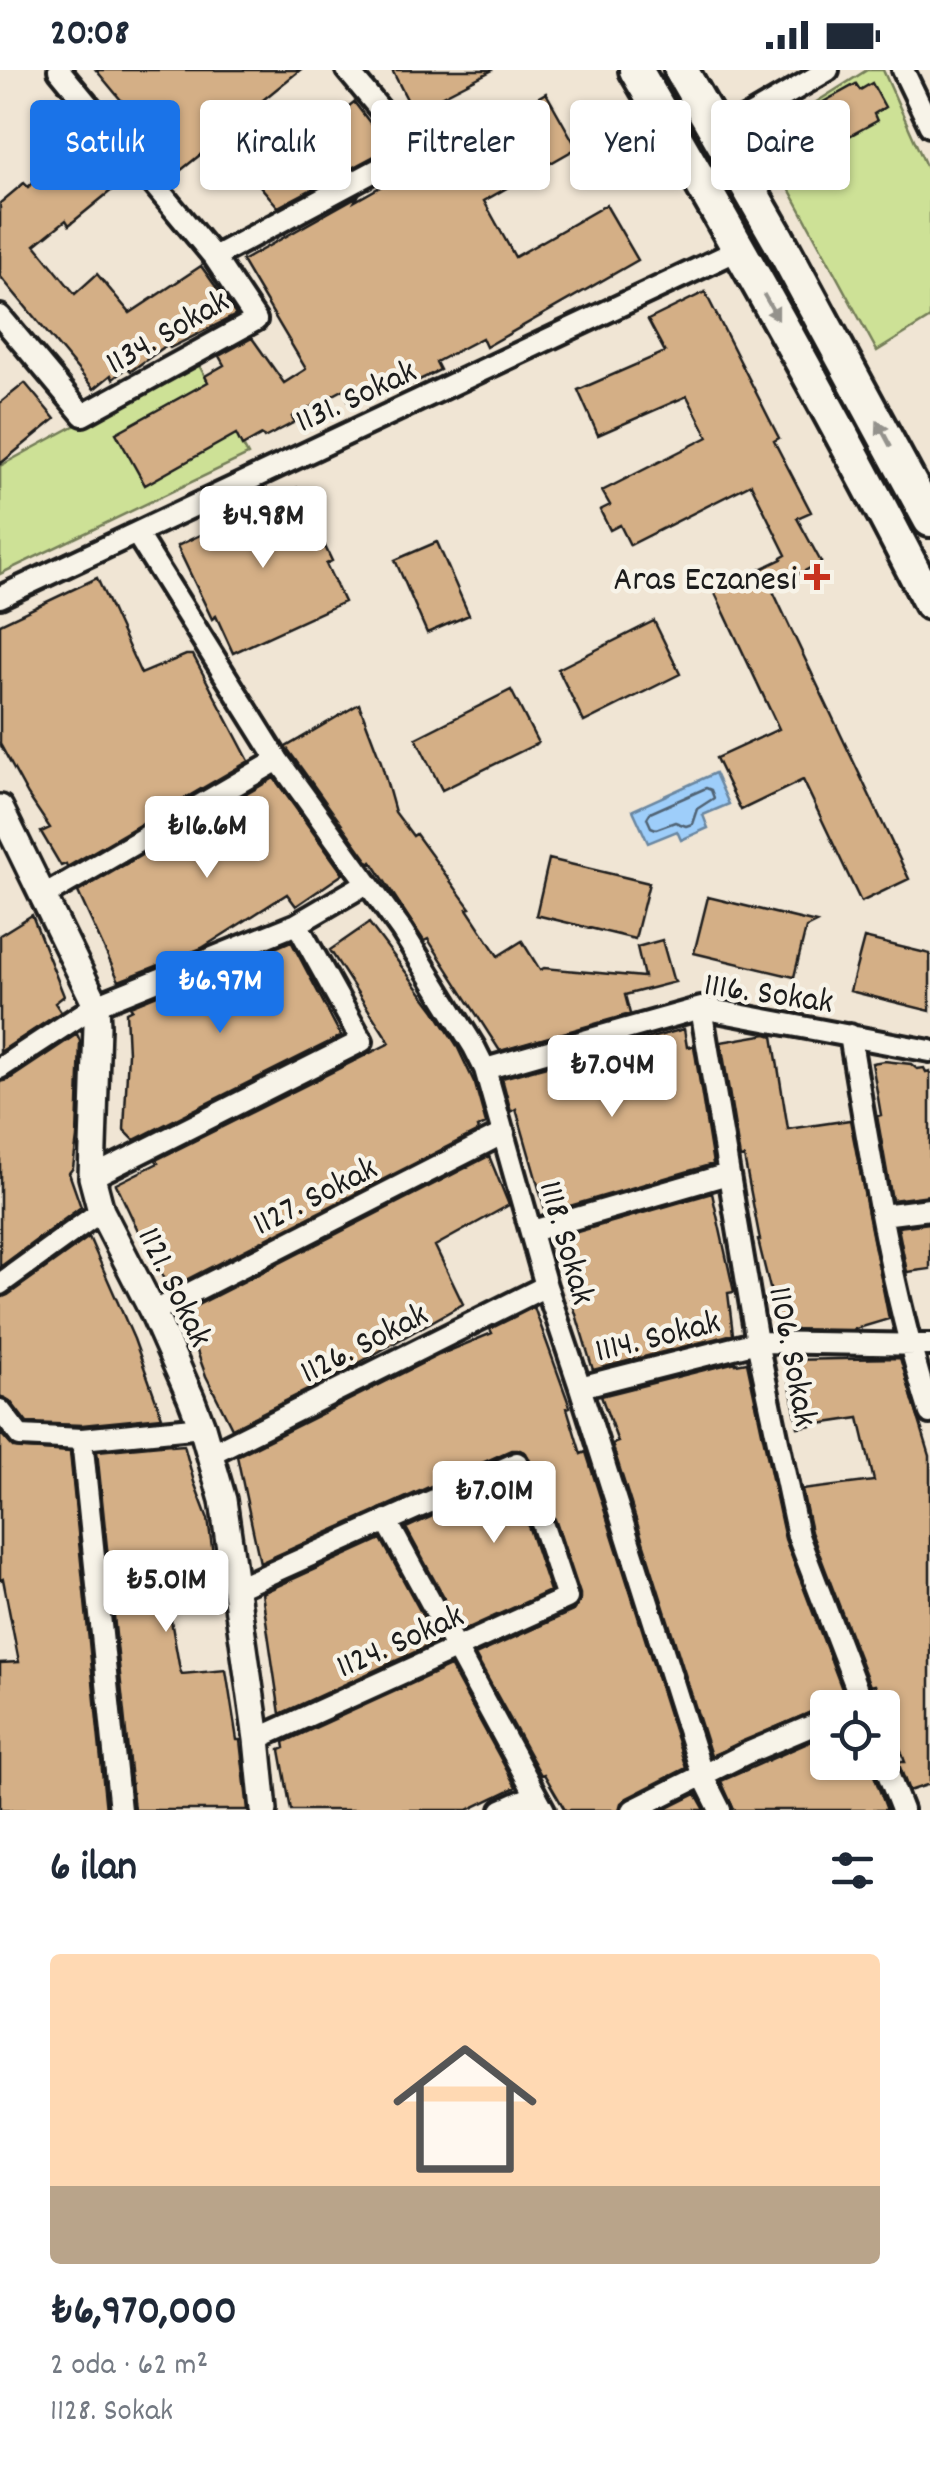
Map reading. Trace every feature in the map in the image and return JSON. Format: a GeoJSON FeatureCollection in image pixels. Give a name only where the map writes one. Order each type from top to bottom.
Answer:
{"type":"FeatureCollection","features":[{"type":"Feature","properties":{"kind":"main road"},"geometry":{"type":"LineString","coordinates":[[636,70],[870,487],[930,603]]}},
{"type":"Feature","properties":{"kind":"main road"},"geometry":{"type":"LineString","coordinates":[[681,70],[711,124]]}},
{"type":"Feature","properties":{"kind":"main road"},"geometry":{"type":"LineString","coordinates":[[749,190],[930,520]]}},
{"type":"Feature","properties":{"kind":"street"},"geometry":{"type":"LineString","coordinates":[[59,70],[214,257]]}},
{"type":"Feature","properties":{"kind":"street","name":"1134. Sokak"},"geometry":{"type":"LineString","coordinates":[[0,316],[83,415],[256,320],[214,257],[414,150],[347,70]]}},
{"type":"Feature","properties":{"kind":"street"},"geometry":{"type":"LineString","coordinates":[[777,100],[828,70]]}},
{"type":"Feature","properties":{"kind":"street"},"geometry":{"type":"LineString","coordinates":[[903,70],[930,126]]}},
{"type":"Feature","properties":{"kind":"street","name":"1131. Sokak"},"geometry":{"type":"LineString","coordinates":[[0,596],[738,250]]}},
{"type":"Feature","properties":{"kind":"street","name":"1118. Sokak"},"geometry":{"type":"LineString","coordinates":[[136,533],[278,760],[412,948],[474,1046],[504,1133],[546,1286],[702,1774],[720,1810]]}},
{"type":"Feature","properties":{"kind":"street"},"geometry":{"type":"LineString","coordinates":[[44,896],[278,760]]}},
{"type":"Feature","properties":{"kind":"street","name":"1121. Sokak"},"geometry":{"type":"LineString","coordinates":[[0,810],[96,1005],[92,1177],[101,1211],[154,1312],[202,1427],[224,1500],[264,1810]]}},
{"type":"Feature","properties":{"kind":"street"},"geometry":{"type":"LineString","coordinates":[[0,1068],[96,1005],[297,924],[367,883]]}},
{"type":"Feature","properties":{"kind":"street"},"geometry":{"type":"LineString","coordinates":[[92,1177],[362,1040],[297,924]]}},
{"type":"Feature","properties":{"kind":"street","name":"1116. Sokak"},"geometry":{"type":"LineString","coordinates":[[484,1069],[700,1008],[930,1052]]}},
{"type":"Feature","properties":{"kind":"street","name":"1106. Sokak"},"geometry":{"type":"LineString","coordinates":[[700,1008],[757,1342],[798,1536],[855,1690]]}},
{"type":"Feature","properties":{"kind":"street"},"geometry":{"type":"LineString","coordinates":[[850,1035],[882,1215],[920,1345],[930,1413]]}},
{"type":"Feature","properties":{"kind":"street","name":"1127. Sokak"},"geometry":{"type":"LineString","coordinates":[[154,1312],[504,1133]]}},
{"type":"Feature","properties":{"kind":"street"},"geometry":{"type":"LineString","coordinates":[[532,1231],[728,1174]]}},
{"type":"Feature","properties":{"kind":"street"},"geometry":{"type":"LineString","coordinates":[[882,1215],[930,1208]]}},
{"type":"Feature","properties":{"kind":"street"},"geometry":{"type":"LineString","coordinates":[[0,1284],[101,1211]]}},
{"type":"Feature","properties":{"kind":"street","name":"1126. Sokak"},"geometry":{"type":"LineString","coordinates":[[210,1454],[546,1286]]}},
{"type":"Feature","properties":{"kind":"street","name":"1114. Sokak"},"geometry":{"type":"LineString","coordinates":[[580,1386],[757,1342],[920,1345]]}},
{"type":"Feature","properties":{"kind":"street"},"geometry":{"type":"LineString","coordinates":[[0,1410],[20,1436],[82,1439],[202,1427]]}},
{"type":"Feature","properties":{"kind":"street"},"geometry":{"type":"LineString","coordinates":[[82,1439],[120,1810]]}},
{"type":"Feature","properties":{"kind":"street","name":"1124. Sokak"},"geometry":{"type":"LineString","coordinates":[[257,1739],[567,1598],[517,1463],[386,1520]]}},
{"type":"Feature","properties":{"kind":"street"},"geometry":{"type":"LineString","coordinates":[[235,1588],[386,1520],[539,1802],[502,1810]]}},
{"type":"Feature","properties":{"kind":"street"},"geometry":{"type":"LineString","coordinates":[[633,1810],[702,1774],[810,1728]]}},
{"type":"Feature","properties":{"kind":"street"},"geometry":{"type":"LineString","coordinates":[[890,1780],[902,1810]]}},
{"type":"Feature","properties":{"kind":"green space"},"geometry":{"type":"Polygon","coordinates":[[[867,70],[883,70],[930,175],[930,318],[877,351],[790,190],[850,190],[850,100],[820,100],[867,70]]]}},
{"type":"Feature","properties":{"kind":"green space"},"geometry":{"type":"Polygon","coordinates":[[[196,360],[248,455],[0,574],[0,466],[196,360]]]}},
{"type":"Feature","properties":{"kind":"water"},"geometry":{"type":"Polygon","coordinates":[[[715,773],[729,804],[703,815],[708,828],[681,840],[677,831],[648,843],[633,810],[715,773]]]}},
{"type":"Feature","properties":{"kind":"building"},"geometry":{"type":"Polygon","coordinates":[[[96,70],[300,70],[263,100],[200,100],[200,155],[180,171],[180,100],[121,100],[96,70]]]}},
{"type":"Feature","properties":{"kind":"building"},"geometry":{"type":"Polygon","coordinates":[[[392,70],[493,70],[434,100],[407,100],[392,70]]]}},
{"type":"Feature","properties":{"kind":"building"},"geometry":{"type":"Polygon","coordinates":[[[872,83],[885,107],[874,114],[877,121],[850,136],[850,100],[827,100],[856,84],[860,90],[872,83]]]}},
{"type":"Feature","properties":{"kind":"building"},"geometry":{"type":"Polygon","coordinates":[[[550,100],[570,136],[570,152],[550,163],[550,100]]]}},
{"type":"Feature","properties":{"kind":"building"},"geometry":{"type":"Polygon","coordinates":[[[354,102],[371,124],[371,158],[351,168],[354,102]]]}},
{"type":"Feature","properties":{"kind":"building"},"geometry":{"type":"Polygon","coordinates":[[[24,183],[28,187],[112,190],[69,225],[66,220],[35,245],[75,294],[97,274],[130,313],[201,266],[236,315],[170,348],[167,345],[131,371],[127,367],[94,389],[0,276],[0,203],[24,183]]]}},
{"type":"Feature","properties":{"kind":"building"},"geometry":{"type":"Polygon","coordinates":[[[264,190],[310,190],[278,207],[264,190]]]}},
{"type":"Feature","properties":{"kind":"building"},"geometry":{"type":"Polygon","coordinates":[[[374,190],[503,190],[484,201],[515,257],[606,205],[638,260],[486,347],[482,338],[436,362],[440,370],[409,385],[403,374],[349,401],[343,390],[292,417],[295,422],[264,438],[262,435],[242,446],[236,434],[145,485],[116,433],[208,382],[205,376],[224,365],[219,356],[252,338],[284,383],[306,369],[242,261],[358,196],[355,201],[374,190]]]}},
{"type":"Feature","properties":{"kind":"building"},"geometry":{"type":"Polygon","coordinates":[[[705,292],[779,438],[774,441],[811,512],[797,518],[821,562],[772,589],[909,879],[861,902],[803,780],[741,810],[716,758],[779,729],[714,591],[786,555],[751,484],[630,545],[620,525],[610,530],[600,510],[610,505],[602,491],[708,437],[687,396],[598,435],[578,390],[665,352],[648,320],[705,292]]]}},
{"type":"Feature","properties":{"kind":"building"},"geometry":{"type":"Polygon","coordinates":[[[25,383],[55,419],[0,464],[0,403],[25,383]]]}},
{"type":"Feature","properties":{"kind":"building"},"geometry":{"type":"Polygon","coordinates":[[[297,488],[332,561],[326,564],[344,602],[233,653],[177,546],[297,488]]]}},
{"type":"Feature","properties":{"kind":"building"},"geometry":{"type":"Polygon","coordinates":[[[437,542],[469,615],[427,633],[395,560],[437,542]]]}},
{"type":"Feature","properties":{"kind":"building"},"geometry":{"type":"Polygon","coordinates":[[[97,578],[141,674],[193,655],[249,761],[67,867],[61,866],[41,832],[50,828],[0,744],[0,624],[97,578]]]}},
{"type":"Feature","properties":{"kind":"building"},"geometry":{"type":"Polygon","coordinates":[[[654,621],[680,674],[584,722],[558,669],[654,621]]]}},
{"type":"Feature","properties":{"kind":"building"},"geometry":{"type":"Polygon","coordinates":[[[511,690],[538,743],[442,790],[416,738],[511,690]]]}},
{"type":"Feature","properties":{"kind":"building"},"geometry":{"type":"Polygon","coordinates":[[[359,704],[395,812],[413,836],[416,834],[470,908],[467,909],[498,956],[522,941],[540,970],[644,977],[637,947],[662,940],[675,982],[625,995],[630,1014],[500,1051],[428,939],[424,941],[372,862],[286,747],[359,704]]]}},
{"type":"Feature","properties":{"kind":"building"},"geometry":{"type":"Polygon","coordinates":[[[274,778],[343,874],[296,906],[287,894],[202,948],[119,981],[78,892],[274,778]]]}},
{"type":"Feature","properties":{"kind":"building"},"geometry":{"type":"Polygon","coordinates":[[[549,859],[649,883],[635,939],[536,915],[549,859]]]}},
{"type":"Feature","properties":{"kind":"building"},"geometry":{"type":"Polygon","coordinates":[[[708,897],[816,923],[806,928],[794,977],[694,953],[708,897]]]}},
{"type":"Feature","properties":{"kind":"building"},"geometry":{"type":"Polygon","coordinates":[[[32,915],[64,996],[55,1003],[61,1012],[0,1052],[0,935],[32,915]]]}},
{"type":"Feature","properties":{"kind":"building"},"geometry":{"type":"Polygon","coordinates":[[[369,923],[456,1044],[475,1084],[486,1124],[170,1288],[116,1184],[158,1163],[156,1160],[390,1043],[330,950],[369,923]]]}},
{"type":"Feature","properties":{"kind":"building"},"geometry":{"type":"Polygon","coordinates":[[[864,938],[930,954],[930,1011],[850,991],[864,938]]]}},
{"type":"Feature","properties":{"kind":"building"},"geometry":{"type":"Polygon","coordinates":[[[291,941],[341,1036],[134,1140],[124,1130],[126,1012],[132,1009],[130,1006],[162,993],[163,996],[291,941]]]}},
{"type":"Feature","properties":{"kind":"building"},"geometry":{"type":"Polygon","coordinates":[[[684,1029],[687,1047],[694,1046],[713,1164],[546,1213],[516,1109],[511,1112],[502,1078],[684,1029]]]}},
{"type":"Feature","properties":{"kind":"building"},"geometry":{"type":"Polygon","coordinates":[[[77,1034],[77,1138],[69,1173],[81,1207],[0,1267],[0,1082],[77,1034]]]}},
{"type":"Feature","properties":{"kind":"building"},"geometry":{"type":"Polygon","coordinates":[[[773,1036],[788,1129],[850,1120],[889,1319],[852,1330],[780,1329],[758,1240],[744,1157],[740,1158],[721,1042],[773,1036]]]}},
{"type":"Feature","properties":{"kind":"building"},"geometry":{"type":"Polygon","coordinates":[[[884,1061],[930,1071],[930,1195],[892,1200],[872,1063],[884,1061]]]}},
{"type":"Feature","properties":{"kind":"building"},"geometry":{"type":"Polygon","coordinates":[[[489,1156],[509,1205],[435,1246],[463,1304],[343,1372],[232,1428],[206,1376],[194,1343],[198,1341],[184,1312],[489,1156]]]}},
{"type":"Feature","properties":{"kind":"building"},"geometry":{"type":"Polygon","coordinates":[[[712,1193],[734,1292],[728,1293],[733,1334],[593,1370],[553,1239],[712,1193]]]}},
{"type":"Feature","properties":{"kind":"building"},"geometry":{"type":"Polygon","coordinates":[[[930,1223],[930,1269],[907,1272],[898,1227],[930,1223]]]}},
{"type":"Feature","properties":{"kind":"building"},"geometry":{"type":"Polygon","coordinates":[[[89,1237],[134,1339],[162,1417],[82,1425],[27,1423],[10,1401],[0,1396],[0,1298],[89,1237]]]}},
{"type":"Feature","properties":{"kind":"building"},"geometry":{"type":"Polygon","coordinates":[[[534,1307],[570,1407],[567,1408],[581,1454],[586,1452],[686,1768],[627,1798],[619,1810],[565,1810],[544,1774],[541,1775],[475,1655],[573,1611],[580,1601],[556,1522],[526,1453],[511,1450],[260,1563],[237,1456],[439,1355],[492,1333],[490,1329],[534,1307]]]}},
{"type":"Feature","properties":{"kind":"building"},"geometry":{"type":"Polygon","coordinates":[[[900,1358],[930,1456],[930,1784],[909,1791],[900,1767],[900,1762],[905,1762],[900,1749],[900,1690],[877,1690],[875,1685],[870,1686],[811,1532],[802,1490],[874,1481],[859,1418],[798,1427],[785,1360],[900,1358]]]}},
{"type":"Feature","properties":{"kind":"building"},"geometry":{"type":"Polygon","coordinates":[[[747,1362],[785,1539],[842,1690],[810,1690],[810,1712],[711,1756],[612,1444],[618,1442],[601,1396],[747,1362]]]}},
{"type":"Feature","properties":{"kind":"building"},"geometry":{"type":"Polygon","coordinates":[[[0,1433],[14,1448],[70,1452],[106,1810],[0,1810],[0,1663],[19,1662],[3,1579],[0,1580],[0,1433]]]}},
{"type":"Feature","properties":{"kind":"building"},"geometry":{"type":"Polygon","coordinates":[[[184,1445],[208,1519],[218,1589],[167,1598],[180,1670],[182,1674],[226,1670],[248,1810],[134,1810],[97,1451],[184,1445]]]}},
{"type":"Feature","properties":{"kind":"building"},"geometry":{"type":"Polygon","coordinates":[[[510,1481],[550,1591],[462,1631],[406,1528],[510,1481]]]}},
{"type":"Feature","properties":{"kind":"building"},"geometry":{"type":"Polygon","coordinates":[[[381,1539],[437,1642],[280,1714],[262,1593],[381,1539]]]}},
{"type":"Feature","properties":{"kind":"building"},"geometry":{"type":"Polygon","coordinates":[[[450,1666],[516,1787],[468,1810],[291,1810],[280,1750],[285,1748],[284,1742],[450,1666]]]}},
{"type":"Feature","properties":{"kind":"building"},"geometry":{"type":"Polygon","coordinates":[[[810,1742],[810,1780],[876,1780],[887,1810],[734,1810],[721,1781],[810,1742]]]}},
{"type":"Feature","properties":{"kind":"building"},"geometry":{"type":"Polygon","coordinates":[[[696,1794],[705,1810],[664,1810],[696,1794]]]}},
{"type":"Feature","properties":{"kind":"place","name":"Aras Eczanesi"},"geometry":{"type":"Point","coordinates":[817,577]}}]}
